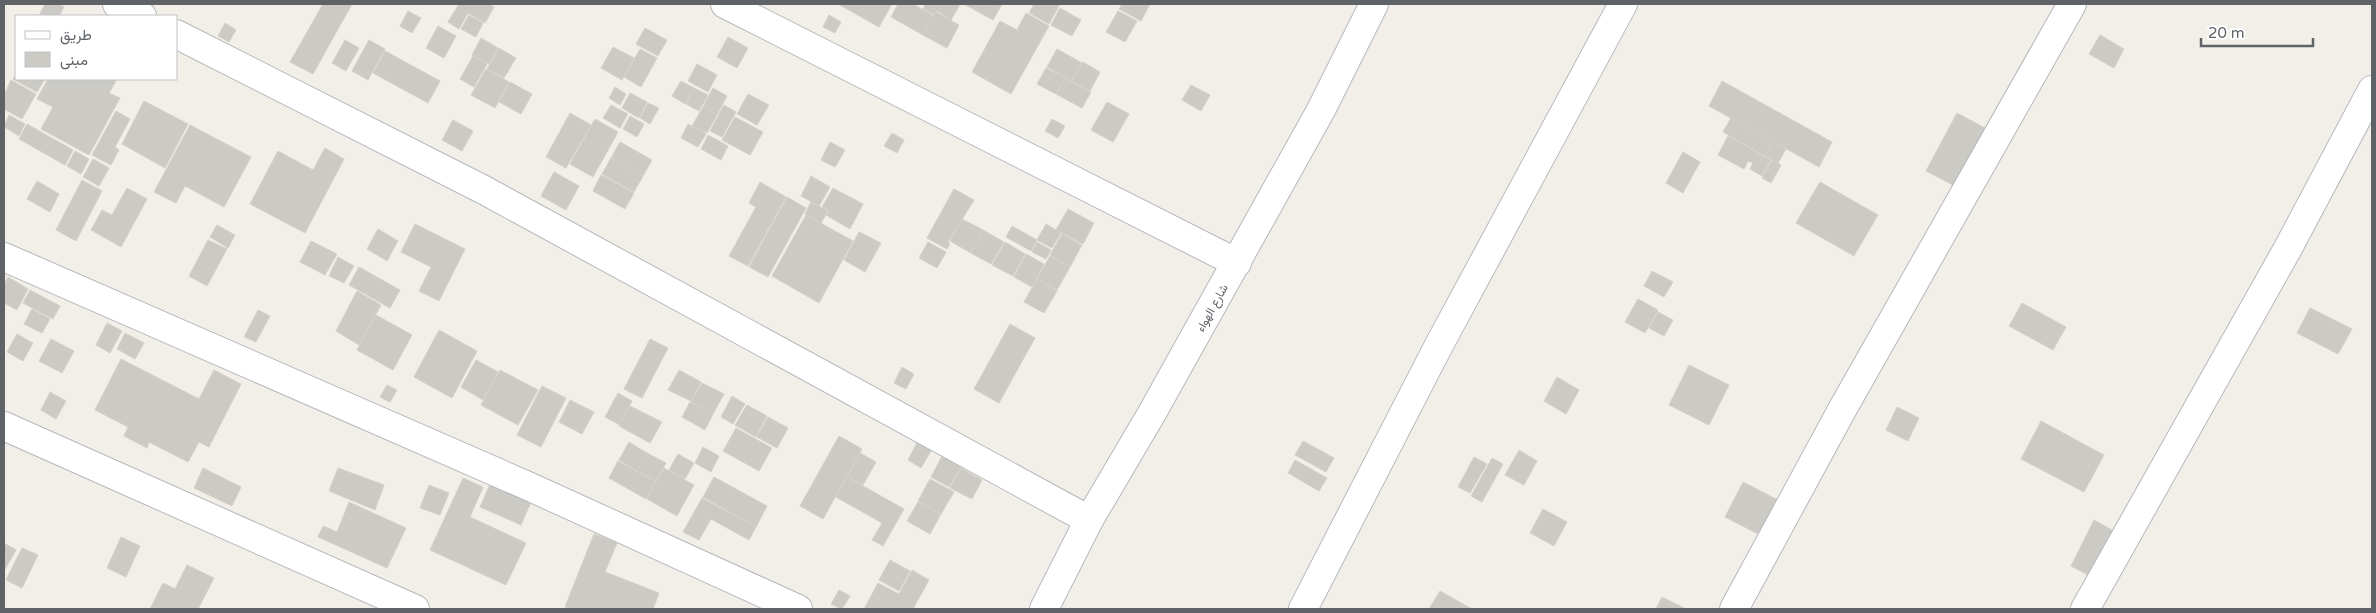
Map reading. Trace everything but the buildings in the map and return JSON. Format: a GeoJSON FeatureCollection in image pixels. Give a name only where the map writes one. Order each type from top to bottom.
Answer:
{"type":"FeatureCollection","features":[{"type":"Feature","properties":{"kind":"street"},"geometry":{"type":"LineString","coordinates":[[117,4],[140,15]]}},
{"type":"Feature","properties":{"kind":"street"},"geometry":{"type":"LineString","coordinates":[[725,4],[1237,263]]}},
{"type":"Feature","properties":{"kind":"street","name":"شارع الهواء"},"geometry":{"type":"LineString","coordinates":[[1044,609],[1090,520],[1237,263],[1321,110],[1374,4]]}},
{"type":"Feature","properties":{"kind":"street"},"geometry":{"type":"LineString","coordinates":[[1303,609],[1435,354],[1623,4]]}},
{"type":"Feature","properties":{"kind":"street"},"geometry":{"type":"LineString","coordinates":[[1734,609],[1843,408],[2072,4]]}},
{"type":"Feature","properties":{"kind":"street"},"geometry":{"type":"LineString","coordinates":[[178,35],[484,190],[1090,520]]}},
{"type":"Feature","properties":{"kind":"street"},"geometry":{"type":"LineString","coordinates":[[2085,609],[2287,250],[2372,90]]}},
{"type":"Feature","properties":{"kind":"street"},"geometry":{"type":"LineString","coordinates":[[4,257],[528,486],[798,609]]}},
{"type":"Feature","properties":{"kind":"street"},"geometry":{"type":"LineString","coordinates":[[4,426],[415,609]]}}]}
